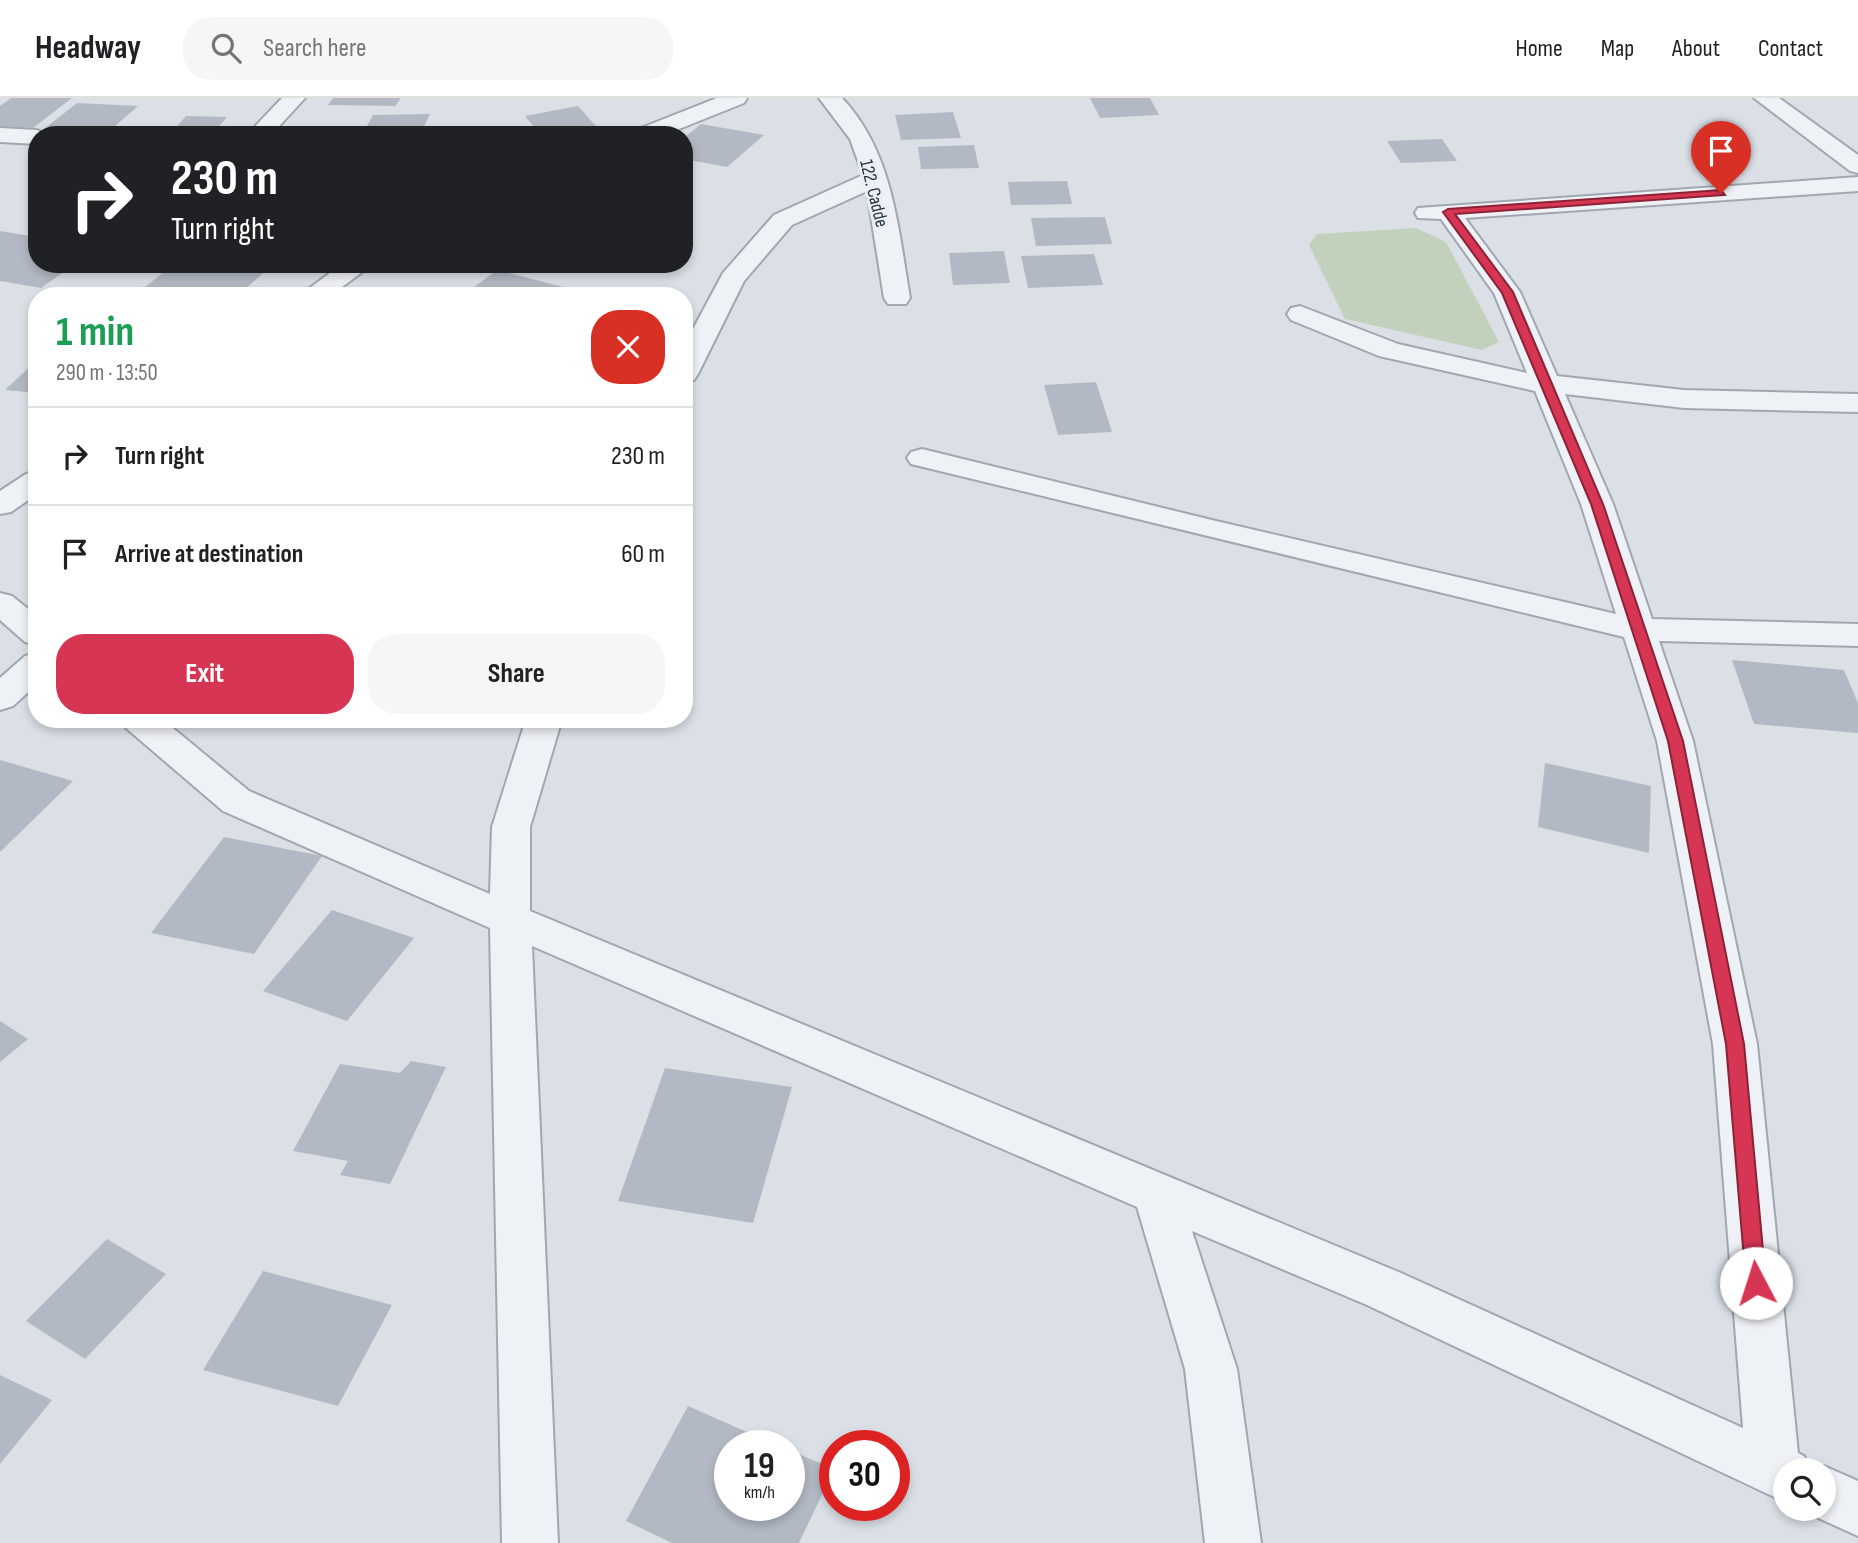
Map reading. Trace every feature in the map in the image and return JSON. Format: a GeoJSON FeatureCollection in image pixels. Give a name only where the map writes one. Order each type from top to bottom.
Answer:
{"type":"FeatureCollection","features":[{"type":"Feature","properties":{"kind":"street"},"geometry":{"type":"LineString","coordinates":[[267,126],[294,98]]}},
{"type":"Feature","properties":{"kind":"street"},"geometry":{"type":"LineString","coordinates":[[666,126],[736,98]]}},
{"type":"Feature","properties":{"kind":"street","name":"122. Cadde"},"geometry":{"type":"LineString","coordinates":[[830,98],[849,114],[875,178],[897,298]]}},
{"type":"Feature","properties":{"kind":"street"},"geometry":{"type":"LineString","coordinates":[[1765,98],[1858,166]]}},
{"type":"Feature","properties":{"kind":"street"},"geometry":{"type":"LineString","coordinates":[[0,135],[28,137]]}},
{"type":"Feature","properties":{"kind":"street"},"geometry":{"type":"LineString","coordinates":[[693,356],[732,278],[783,220],[875,178]]}},
{"type":"Feature","properties":{"kind":"street"},"geometry":{"type":"LineString","coordinates":[[1778,1458],[1735,1044],[1675,741],[1597,504],[1507,292],[1438,213],[1858,184]]}},
{"type":"Feature","properties":{"kind":"street"},"geometry":{"type":"LineString","coordinates":[[326,287],[346,273]]}},
{"type":"Feature","properties":{"kind":"street"},"geometry":{"type":"LineString","coordinates":[[1300,314],[1390,349],[1516,380],[1685,398],[1858,403]]}},
{"type":"Feature","properties":{"kind":"street"},"geometry":{"type":"LineString","coordinates":[[922,458],[1216,531],[1638,629],[1858,635]]}},
{"type":"Feature","properties":{"kind":"street"},"geometry":{"type":"LineString","coordinates":[[0,505],[28,486]]}},
{"type":"Feature","properties":{"kind":"street"},"geometry":{"type":"LineString","coordinates":[[0,603],[28,626]]}},
{"type":"Feature","properties":{"kind":"street"},"geometry":{"type":"LineString","coordinates":[[0,698],[28,672]]}},
{"type":"Feature","properties":{"kind":"street"},"geometry":{"type":"LineString","coordinates":[[150,728],[236,801],[756,1027],[1384,1289],[1773,1469]]}},
{"type":"Feature","properties":{"kind":"street"},"geometry":{"type":"LineString","coordinates":[[530,1543],[510,920],[511,827],[541,728]]}},
{"type":"Feature","properties":{"kind":"street"},"geometry":{"type":"LineString","coordinates":[[1157,1194],[1211,1369],[1233,1543]]}},
{"type":"Feature","properties":{"kind":"street"},"geometry":{"type":"LineString","coordinates":[[1836,1499],[1858,1509]]}},
{"type":"Feature","properties":{"kind":"green space"},"geometry":{"type":"Polygon","coordinates":[[[1416,228],[1446,242],[1499,342],[1482,350],[1345,319],[1309,245],[1317,234],[1416,228]]]}},
{"type":"Feature","properties":{"kind":"building"},"geometry":{"type":"Polygon","coordinates":[[[11,98],[72,98],[36,126],[28,128],[0,126],[0,106],[11,98]]]}},
{"type":"Feature","properties":{"kind":"building"},"geometry":{"type":"Polygon","coordinates":[[[333,98],[401,98],[395,106],[328,105],[333,98]]]}},
{"type":"Feature","properties":{"kind":"building"},"geometry":{"type":"Polygon","coordinates":[[[1090,98],[1150,98],[1159,115],[1100,118],[1090,98]]]}},
{"type":"Feature","properties":{"kind":"building"},"geometry":{"type":"Polygon","coordinates":[[[77,103],[138,106],[115,126],[48,126],[77,103]]]}},
{"type":"Feature","properties":{"kind":"building"},"geometry":{"type":"Polygon","coordinates":[[[578,106],[596,126],[533,126],[525,116],[578,106]]]}},
{"type":"Feature","properties":{"kind":"building"},"geometry":{"type":"Polygon","coordinates":[[[953,112],[961,138],[901,140],[895,115],[953,112]]]}},
{"type":"Feature","properties":{"kind":"building"},"geometry":{"type":"Polygon","coordinates":[[[430,114],[424,126],[367,126],[373,115],[430,114]]]}},
{"type":"Feature","properties":{"kind":"building"},"geometry":{"type":"Polygon","coordinates":[[[186,116],[227,117],[219,126],[177,126],[186,116]]]}},
{"type":"Feature","properties":{"kind":"building"},"geometry":{"type":"Polygon","coordinates":[[[701,124],[764,135],[727,167],[693,161],[693,131],[701,124]]]}},
{"type":"Feature","properties":{"kind":"building"},"geometry":{"type":"Polygon","coordinates":[[[1442,139],[1457,161],[1401,163],[1387,141],[1442,139]]]}},
{"type":"Feature","properties":{"kind":"building"},"geometry":{"type":"Polygon","coordinates":[[[974,145],[979,168],[921,169],[918,147],[974,145]]]}},
{"type":"Feature","properties":{"kind":"building"},"geometry":{"type":"Polygon","coordinates":[[[1067,181],[1072,204],[1011,205],[1008,182],[1067,181]]]}},
{"type":"Feature","properties":{"kind":"building"},"geometry":{"type":"Polygon","coordinates":[[[1105,217],[1112,244],[1036,246],[1031,218],[1105,217]]]}},
{"type":"Feature","properties":{"kind":"building"},"geometry":{"type":"Polygon","coordinates":[[[0,231],[28,236],[28,273],[62,273],[42,287],[0,281],[0,231]]]}},
{"type":"Feature","properties":{"kind":"building"},"geometry":{"type":"Polygon","coordinates":[[[1004,251],[1010,283],[953,285],[949,253],[1004,251]]]}},
{"type":"Feature","properties":{"kind":"building"},"geometry":{"type":"Polygon","coordinates":[[[1094,254],[1103,285],[1028,288],[1021,256],[1094,254]]]}},
{"type":"Feature","properties":{"kind":"building"},"geometry":{"type":"Polygon","coordinates":[[[163,273],[264,273],[247,287],[145,287],[163,273]]]}},
{"type":"Feature","properties":{"kind":"building"},"geometry":{"type":"Polygon","coordinates":[[[493,273],[509,273],[563,287],[474,287],[493,273]]]}},
{"type":"Feature","properties":{"kind":"building"},"geometry":{"type":"Polygon","coordinates":[[[28,368],[28,392],[5,390],[28,368]]]}},
{"type":"Feature","properties":{"kind":"building"},"geometry":{"type":"Polygon","coordinates":[[[1096,382],[1112,432],[1058,435],[1044,385],[1096,382]]]}},
{"type":"Feature","properties":{"kind":"building"},"geometry":{"type":"Polygon","coordinates":[[[1732,660],[1844,670],[1858,703],[1858,733],[1754,724],[1732,660]]]}},
{"type":"Feature","properties":{"kind":"building"},"geometry":{"type":"Polygon","coordinates":[[[0,760],[73,781],[0,852],[0,760]]]}},
{"type":"Feature","properties":{"kind":"building"},"geometry":{"type":"Polygon","coordinates":[[[1545,763],[1651,786],[1649,853],[1538,827],[1545,763]]]}},
{"type":"Feature","properties":{"kind":"building"},"geometry":{"type":"Polygon","coordinates":[[[224,837],[322,856],[254,954],[151,933],[224,837]]]}},
{"type":"Feature","properties":{"kind":"building"},"geometry":{"type":"Polygon","coordinates":[[[332,910],[414,938],[347,1021],[263,991],[332,910]]]}},
{"type":"Feature","properties":{"kind":"building"},"geometry":{"type":"Polygon","coordinates":[[[0,1021],[28,1039],[0,1062],[0,1021]]]}},
{"type":"Feature","properties":{"kind":"building"},"geometry":{"type":"Polygon","coordinates":[[[411,1061],[446,1067],[390,1184],[340,1175],[348,1161],[293,1151],[340,1064],[400,1073],[411,1061]]]}},
{"type":"Feature","properties":{"kind":"building"},"geometry":{"type":"Polygon","coordinates":[[[665,1068],[792,1087],[753,1223],[618,1201],[665,1068]]]}},
{"type":"Feature","properties":{"kind":"building"},"geometry":{"type":"Polygon","coordinates":[[[107,1239],[166,1274],[85,1359],[26,1321],[107,1239]]]}},
{"type":"Feature","properties":{"kind":"building"},"geometry":{"type":"Polygon","coordinates":[[[263,1271],[392,1305],[338,1406],[203,1370],[263,1271]]]}},
{"type":"Feature","properties":{"kind":"building"},"geometry":{"type":"Polygon","coordinates":[[[0,1375],[52,1400],[0,1464],[0,1375]]]}},
{"type":"Feature","properties":{"kind":"building"},"geometry":{"type":"Polygon","coordinates":[[[688,1406],[743,1430],[714,1430],[714,1521],[805,1521],[805,1457],[819,1463],[819,1501],[799,1543],[672,1543],[626,1521],[688,1406]]]}},
{"type":"Feature","properties":{"kind":"route"},"geometry":{"type":"LineString","coordinates":[[1721,193],[1448,212],[1507,292],[1597,504],[1675,741],[1735,1044],[1756,1283]]}}]}
